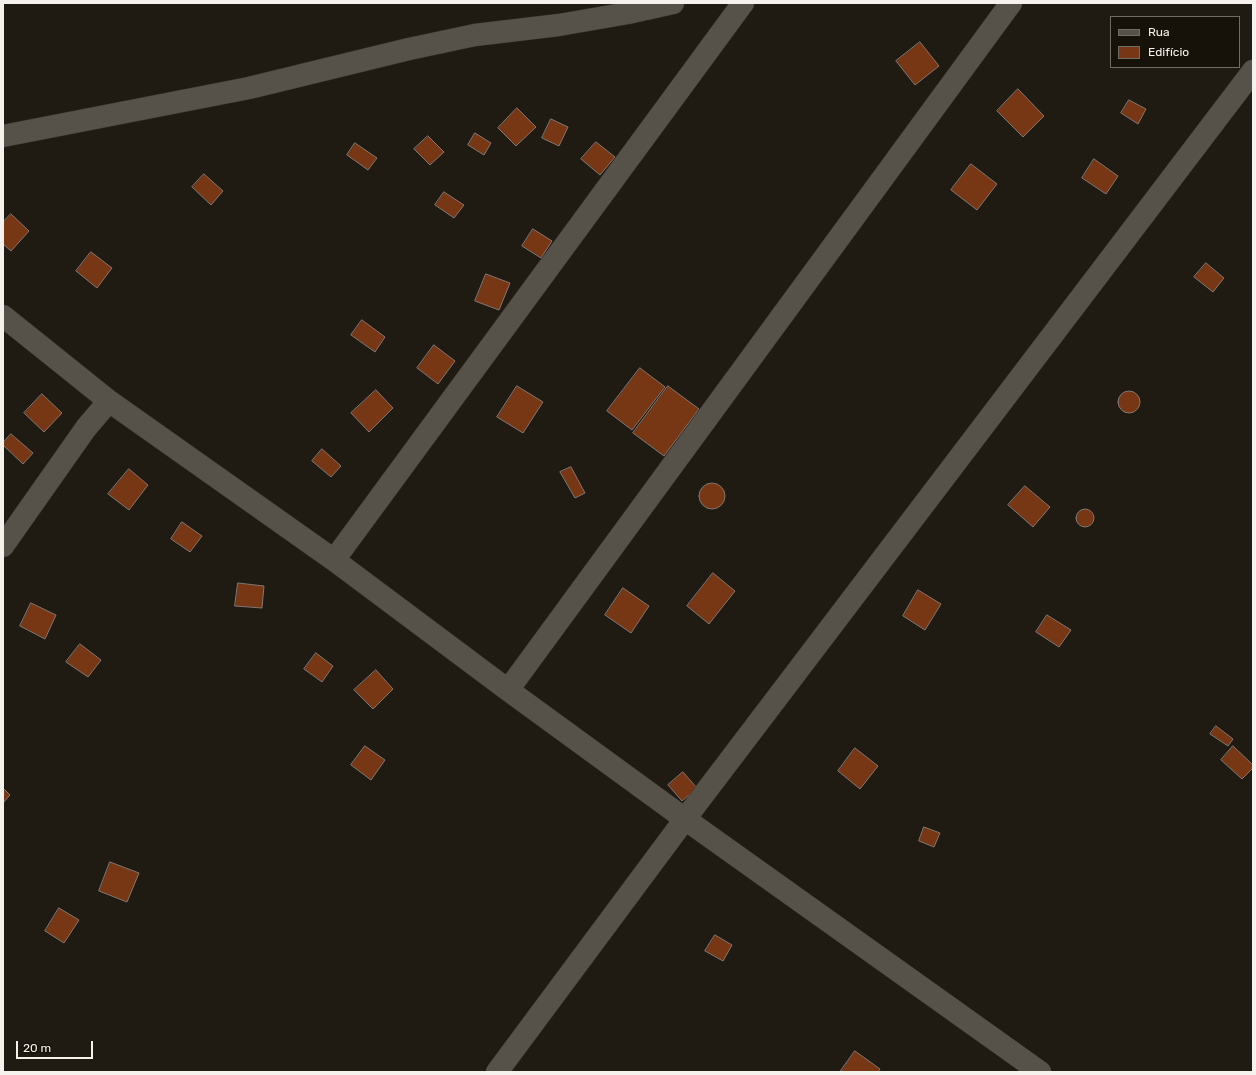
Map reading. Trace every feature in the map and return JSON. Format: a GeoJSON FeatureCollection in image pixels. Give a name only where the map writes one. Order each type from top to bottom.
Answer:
{"type":"FeatureCollection","features":[{"type":"Feature","properties":{"kind":"street"},"geometry":{"type":"LineString","coordinates":[[3,136],[248,88],[409,48],[460,38],[559,25],[628,13],[673,3]]}},
{"type":"Feature","properties":{"kind":"street"},"geometry":{"type":"LineString","coordinates":[[334,560],[743,3]]}},
{"type":"Feature","properties":{"kind":"street"},"geometry":{"type":"LineString","coordinates":[[508,690],[1011,3]]}},
{"type":"Feature","properties":{"kind":"street"},"geometry":{"type":"LineString","coordinates":[[497,1072],[685,819],[1253,71]]}},
{"type":"Feature","properties":{"kind":"street"},"geometry":{"type":"LineString","coordinates":[[3,316],[108,401],[334,560],[508,690],[685,819],[1040,1072]]}},
{"type":"Feature","properties":{"kind":"street"},"geometry":{"type":"LineString","coordinates":[[3,546],[86,428],[108,401]]}},
{"type":"Feature","properties":{"kind":"building"},"geometry":{"type":"Polygon","coordinates":[[[920,42],[939,66],[915,85],[896,61],[920,42]]]}},
{"type":"Feature","properties":{"kind":"building"},"geometry":{"type":"Polygon","coordinates":[[[1018,89],[1044,116],[1023,137],[997,111],[1018,89]]]}},
{"type":"Feature","properties":{"kind":"building"},"geometry":{"type":"Polygon","coordinates":[[[1129,100],[1146,109],[1138,124],[1121,113],[1129,100]]]}},
{"type":"Feature","properties":{"kind":"building"},"geometry":{"type":"Polygon","coordinates":[[[517,108],[536,127],[516,146],[498,128],[517,108]]]}},
{"type":"Feature","properties":{"kind":"building"},"geometry":{"type":"Polygon","coordinates":[[[551,119],[568,127],[559,146],[542,138],[551,119]]]}},
{"type":"Feature","properties":{"kind":"building"},"geometry":{"type":"Polygon","coordinates":[[[475,133],[491,143],[484,155],[468,145],[475,133]]]}},
{"type":"Feature","properties":{"kind":"building"},"geometry":{"type":"Polygon","coordinates":[[[428,136],[444,152],[430,165],[414,149],[428,136]]]}},
{"type":"Feature","properties":{"kind":"building"},"geometry":{"type":"Polygon","coordinates":[[[596,142],[615,157],[600,175],[581,159],[596,142]]]}},
{"type":"Feature","properties":{"kind":"building"},"geometry":{"type":"Polygon","coordinates":[[[355,143],[377,158],[368,170],[347,155],[355,143]]]}},
{"type":"Feature","properties":{"kind":"building"},"geometry":{"type":"Polygon","coordinates":[[[1094,159],[1118,176],[1106,194],[1082,178],[1094,159]]]}},
{"type":"Feature","properties":{"kind":"building"},"geometry":{"type":"Polygon","coordinates":[[[971,164],[997,184],[977,210],[951,190],[971,164]]]}},
{"type":"Feature","properties":{"kind":"building"},"geometry":{"type":"Polygon","coordinates":[[[204,174],[223,191],[211,205],[192,187],[204,174]]]}},
{"type":"Feature","properties":{"kind":"building"},"geometry":{"type":"Polygon","coordinates":[[[444,192],[464,205],[454,218],[435,205],[444,192]]]}},
{"type":"Feature","properties":{"kind":"building"},"geometry":{"type":"Polygon","coordinates":[[[11,214],[29,231],[11,251],[3,244],[3,222],[11,214]]]}},
{"type":"Feature","properties":{"kind":"building"},"geometry":{"type":"Polygon","coordinates":[[[533,229],[552,241],[541,258],[522,246],[533,229]]]}},
{"type":"Feature","properties":{"kind":"building"},"geometry":{"type":"Polygon","coordinates":[[[91,252],[112,268],[97,288],[76,271],[91,252]]]}},
{"type":"Feature","properties":{"kind":"building"},"geometry":{"type":"Polygon","coordinates":[[[1206,263],[1224,278],[1213,292],[1194,277],[1206,263]]]}},
{"type":"Feature","properties":{"kind":"building"},"geometry":{"type":"Polygon","coordinates":[[[486,274],[510,283],[499,310],[475,301],[486,274]]]}},
{"type":"Feature","properties":{"kind":"building"},"geometry":{"type":"Polygon","coordinates":[[[362,320],[385,337],[375,352],[351,335],[362,320]]]}},
{"type":"Feature","properties":{"kind":"building"},"geometry":{"type":"Polygon","coordinates":[[[434,345],[455,361],[438,384],[417,368],[434,345]]]}},
{"type":"Feature","properties":{"kind":"building"},"geometry":{"type":"Polygon","coordinates":[[[640,368],[665,387],[632,430],[607,411],[640,368]]]}},
{"type":"Feature","properties":{"kind":"building"},"geometry":{"type":"Polygon","coordinates":[[[517,386],[543,402],[523,433],[497,417],[517,386]]]}},
{"type":"Feature","properties":{"kind":"building"},"geometry":{"type":"Polygon","coordinates":[[[668,386],[699,409],[664,456],[633,433],[668,386]]]}},
{"type":"Feature","properties":{"kind":"building"},"geometry":{"type":"Polygon","coordinates":[[[376,390],[393,408],[369,432],[351,413],[376,390]]]}},
{"type":"Feature","properties":{"kind":"building"},"geometry":{"type":"Polygon","coordinates":[[[1129,391],[1137,394],[1140,402],[1137,410],[1129,413],[1121,410],[1118,402],[1121,394],[1129,391]]]}},
{"type":"Feature","properties":{"kind":"building"},"geometry":{"type":"Polygon","coordinates":[[[42,394],[62,413],[44,432],[24,413],[42,394]]]}},
{"type":"Feature","properties":{"kind":"building"},"geometry":{"type":"Polygon","coordinates":[[[11,434],[33,453],[23,464],[3,445],[11,434]]]}},
{"type":"Feature","properties":{"kind":"building"},"geometry":{"type":"Polygon","coordinates":[[[322,449],[341,466],[331,477],[312,461],[322,449]]]}},
{"type":"Feature","properties":{"kind":"building"},"geometry":{"type":"Polygon","coordinates":[[[571,467],[585,493],[575,498],[560,472],[571,467]]]}},
{"type":"Feature","properties":{"kind":"building"},"geometry":{"type":"Polygon","coordinates":[[[129,469],[148,485],[129,510],[108,494],[129,469]]]}},
{"type":"Feature","properties":{"kind":"building"},"geometry":{"type":"Polygon","coordinates":[[[712,483],[721,487],[725,496],[721,505],[712,509],[703,505],[699,496],[703,487],[712,483]]]}},
{"type":"Feature","properties":{"kind":"building"},"geometry":{"type":"Polygon","coordinates":[[[1025,486],[1050,507],[1033,527],[1008,505],[1025,486]]]}},
{"type":"Feature","properties":{"kind":"building"},"geometry":{"type":"Polygon","coordinates":[[[1085,509],[1091,512],[1094,518],[1091,524],[1085,527],[1079,524],[1076,518],[1079,512],[1085,509]]]}},
{"type":"Feature","properties":{"kind":"building"},"geometry":{"type":"Polygon","coordinates":[[[182,522],[202,536],[190,552],[171,539],[182,522]]]}},
{"type":"Feature","properties":{"kind":"building"},"geometry":{"type":"Polygon","coordinates":[[[713,573],[735,591],[709,624],[687,606],[713,573]]]}},
{"type":"Feature","properties":{"kind":"building"},"geometry":{"type":"Polygon","coordinates":[[[238,583],[264,586],[262,608],[235,606],[238,583]]]}},
{"type":"Feature","properties":{"kind":"building"},"geometry":{"type":"Polygon","coordinates":[[[623,588],[649,606],[631,633],[605,615],[623,588]]]}},
{"type":"Feature","properties":{"kind":"building"},"geometry":{"type":"Polygon","coordinates":[[[918,590],[941,604],[925,630],[903,616],[918,590]]]}},
{"type":"Feature","properties":{"kind":"building"},"geometry":{"type":"Polygon","coordinates":[[[31,603],[56,615],[45,639],[20,626],[31,603]]]}},
{"type":"Feature","properties":{"kind":"building"},"geometry":{"type":"Polygon","coordinates":[[[1047,615],[1071,630],[1059,647],[1036,632],[1047,615]]]}},
{"type":"Feature","properties":{"kind":"building"},"geometry":{"type":"Polygon","coordinates":[[[80,644],[101,660],[88,677],[66,662],[80,644]]]}},
{"type":"Feature","properties":{"kind":"building"},"geometry":{"type":"Polygon","coordinates":[[[316,653],[333,666],[322,682],[304,669],[316,653]]]}},
{"type":"Feature","properties":{"kind":"building"},"geometry":{"type":"Polygon","coordinates":[[[376,670],[393,689],[373,709],[354,690],[376,670]]]}},
{"type":"Feature","properties":{"kind":"building"},"geometry":{"type":"Polygon","coordinates":[[[1216,726],[1233,739],[1228,746],[1210,734],[1216,726]]]}},
{"type":"Feature","properties":{"kind":"building"},"geometry":{"type":"Polygon","coordinates":[[[365,746],[385,760],[371,780],[351,765],[365,746]]]}},
{"type":"Feature","properties":{"kind":"building"},"geometry":{"type":"Polygon","coordinates":[[[1233,746],[1253,765],[1253,768],[1242,779],[1221,760],[1233,746]]]}},
{"type":"Feature","properties":{"kind":"building"},"geometry":{"type":"Polygon","coordinates":[[[855,748],[878,766],[860,789],[838,771],[855,748]]]}},
{"type":"Feature","properties":{"kind":"building"},"geometry":{"type":"Polygon","coordinates":[[[683,772],[697,788],[682,801],[668,785],[683,772]]]}},
{"type":"Feature","properties":{"kind":"building"},"geometry":{"type":"Polygon","coordinates":[[[3,788],[10,795],[3,803],[3,788]]]}},
{"type":"Feature","properties":{"kind":"building"},"geometry":{"type":"Polygon","coordinates":[[[924,827],[940,833],[934,847],[919,841],[924,827]]]}},
{"type":"Feature","properties":{"kind":"building"},"geometry":{"type":"Polygon","coordinates":[[[110,862],[139,873],[127,902],[99,891],[110,862]]]}},
{"type":"Feature","properties":{"kind":"building"},"geometry":{"type":"Polygon","coordinates":[[[59,908],[79,920],[64,943],[45,931],[59,908]]]}},
{"type":"Feature","properties":{"kind":"building"},"geometry":{"type":"Polygon","coordinates":[[[715,935],[732,945],[723,961],[705,951],[715,935]]]}},
{"type":"Feature","properties":{"kind":"building"},"geometry":{"type":"Polygon","coordinates":[[[855,1051],[880,1069],[878,1072],[840,1072],[855,1051]]]}}]}
